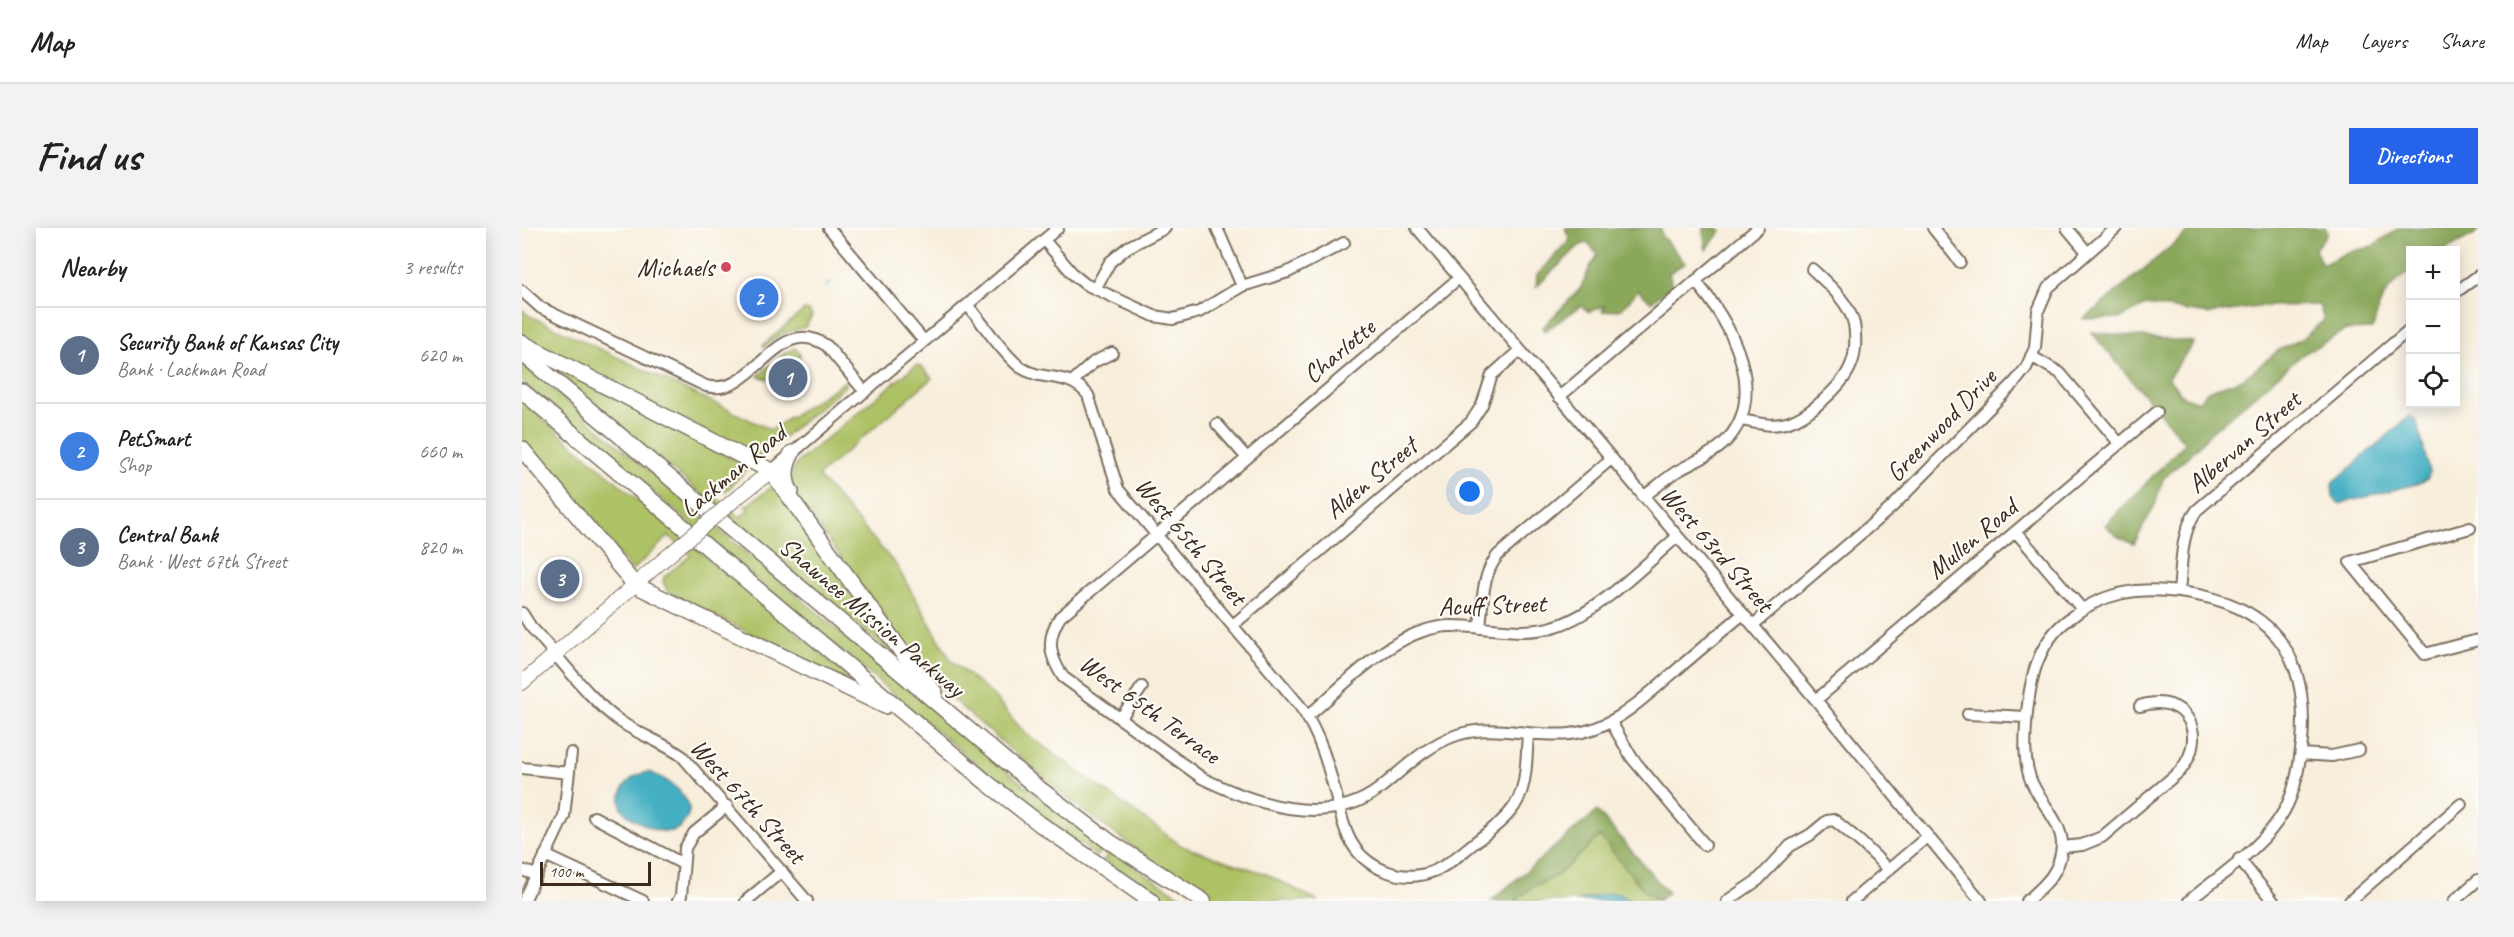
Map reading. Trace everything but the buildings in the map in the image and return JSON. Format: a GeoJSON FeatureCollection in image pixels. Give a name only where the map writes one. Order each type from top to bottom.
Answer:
{"type":"FeatureCollection","features":[{"type":"Feature","properties":{"kind":"highway"},"geometry":{"type":"LineString","coordinates":[[522,343],[771,471],[904,655],[955,719]]}},
{"type":"Feature","properties":{"kind":"highway","name":"Shawnee Mission Parkway"},"geometry":{"type":"LineString","coordinates":[[522,353],[955,719],[1075,816],[1153,870],[1203,901]]}},
{"type":"Feature","properties":{"kind":"highway","name":"Shawnee Mission Parkway"},"geometry":{"type":"LineString","coordinates":[[522,391],[911,720],[1031,817],[1151,901]]}},
{"type":"Feature","properties":{"kind":"highway"},"geometry":{"type":"LineString","coordinates":[[523,450],[635,585],[854,690],[911,720]]}},
{"type":"Feature","properties":{"kind":"highway"},"geometry":{"type":"LineString","coordinates":[[792,453],[786,469],[786,483],[806,518]]}},
{"type":"Feature","properties":{"kind":"main road","name":"Lackman Road"},"geometry":{"type":"LineString","coordinates":[[522,683],[771,471]]}},
{"type":"Feature","properties":{"kind":"street"},"geometry":{"type":"LineString","coordinates":[[829,228],[924,341]]}},
{"type":"Feature","properties":{"kind":"street","name":"Lackman Road"},"geometry":{"type":"LineString","coordinates":[[771,471],[1059,228]]}},
{"type":"Feature","properties":{"kind":"street"},"geometry":{"type":"LineString","coordinates":[[1095,289],[1110,262],[1128,247],[1165,228]]}},
{"type":"Feature","properties":{"kind":"street"},"geometry":{"type":"LineString","coordinates":[[1218,228],[1242,286]]}},
{"type":"Feature","properties":{"kind":"street","name":"West 63rd Street"},"geometry":{"type":"LineString","coordinates":[[1417,228],[1816,699],[1928,836],[1974,899]]}},
{"type":"Feature","properties":{"kind":"street"},"geometry":{"type":"LineString","coordinates":[[1559,397],[1758,228]]}},
{"type":"Feature","properties":{"kind":"street"},"geometry":{"type":"LineString","coordinates":[[1933,228],[1960,262]]}},
{"type":"Feature","properties":{"kind":"street"},"geometry":{"type":"LineString","coordinates":[[2067,228],[2087,252]]}},
{"type":"Feature","properties":{"kind":"street","name":"Greenwood Drive"},"geometry":{"type":"LineString","coordinates":[[1753,625],[1883,515],[1923,478],[2015,382],[2026,368],[2035,348],[2041,299],[2056,279],[2116,228]]}},
{"type":"Feature","properties":{"kind":"street"},"geometry":{"type":"LineString","coordinates":[[1044,240],[1074,275],[1095,289],[1154,316],[1173,319],[1199,312],[1242,286],[1288,272],[1344,243]]}},
{"type":"Feature","properties":{"kind":"street"},"geometry":{"type":"LineString","coordinates":[[1741,420],[1772,425],[1795,420],[1809,411],[1837,386],[1851,365],[1855,349],[1854,322],[1839,297],[1812,269]]}},
{"type":"Feature","properties":{"kind":"street"},"geometry":{"type":"LineString","coordinates":[[2460,289],[2478,276]]}},
{"type":"Feature","properties":{"kind":"street","name":"Charlotte"},"geometry":{"type":"LineString","coordinates":[[1050,637],[1053,627],[1066,612],[1459,278]]}},
{"type":"Feature","properties":{"kind":"street"},"geometry":{"type":"LineString","coordinates":[[1643,497],[1666,478],[1723,443],[1741,420],[1744,410],[1746,385],[1731,333],[1716,306],[1695,281]]}},
{"type":"Feature","properties":{"kind":"street"},"geometry":{"type":"LineString","coordinates":[[522,291],[541,308],[706,386],[718,389],[733,385],[786,342],[807,338],[827,346],[865,392]]}},
{"type":"Feature","properties":{"kind":"street"},"geometry":{"type":"LineString","coordinates":[[968,306],[1020,367],[1039,375],[1066,378],[1072,382],[1094,362],[1112,353]]}},
{"type":"Feature","properties":{"kind":"street","name":"Albervan Street"},"geometry":{"type":"LineString","coordinates":[[2179,592],[2184,539],[2188,522],[2197,510],[2406,332]]}},
{"type":"Feature","properties":{"kind":"street","name":"Alden Street"},"geometry":{"type":"LineString","coordinates":[[1233,625],[1471,422],[1482,405],[1492,375],[1520,350]]}},
{"type":"Feature","properties":{"kind":"street"},"geometry":{"type":"LineString","coordinates":[[2031,356],[2045,362],[2060,374],[2120,444]]}},
{"type":"Feature","properties":{"kind":"street","name":"West 65th Street"},"geometry":{"type":"LineString","coordinates":[[1072,382],[1083,389],[1091,401],[1118,489],[1308,716],[1321,744],[1339,806]]}},
{"type":"Feature","properties":{"kind":"street","name":"Mullen Road"},"geometry":{"type":"LineString","coordinates":[[1816,699],[2157,412]]}},
{"type":"Feature","properties":{"kind":"street"},"geometry":{"type":"LineString","coordinates":[[1217,424],[1247,458]]}},
{"type":"Feature","properties":{"kind":"street"},"geometry":{"type":"LineString","coordinates":[[1480,628],[1484,584],[1491,563],[1611,459]]}},
{"type":"Feature","properties":{"kind":"street"},"geometry":{"type":"LineString","coordinates":[[2470,528],[2350,562],[2424,654],[2478,640]]}},
{"type":"Feature","properties":{"kind":"street"},"geometry":{"type":"LineString","coordinates":[[2016,532],[2082,609]]}},
{"type":"Feature","properties":{"kind":"street","name":"Acuff Street"},"geometry":{"type":"LineString","coordinates":[[1308,716],[1381,654],[1412,634],[1446,626],[1531,631],[1571,621],[1598,603],[1677,537]]}},
{"type":"Feature","properties":{"kind":"street"},"geometry":{"type":"LineString","coordinates":[[2026,901],[2058,870],[2062,847],[2061,834],[2037,794],[2030,777],[2025,750],[2030,684],[2042,650],[2061,625],[2098,600],[2121,592],[2154,589],[2208,596],[2243,608],[2276,635],[2293,663],[2303,696],[2301,754],[2296,782],[2283,813],[2264,838],[2189,901]]}},
{"type":"Feature","properties":{"kind":"street","name":"West 67th Street"},"geometry":{"type":"LineString","coordinates":[[522,614],[604,707],[621,722],[666,745],[681,756],[727,806],[807,901]]}},
{"type":"Feature","properties":{"kind":"street"},"geometry":{"type":"LineString","coordinates":[[1528,734],[1523,785],[1517,804],[1502,821],[1456,857],[1435,871],[1422,874],[1396,874],[1370,863],[1356,849],[1345,829],[1339,806],[1365,797],[1428,748],[1459,734],[1488,730],[1528,734],[1575,734],[1599,728],[1626,713],[1743,614]]}},
{"type":"Feature","properties":{"kind":"street","name":"West 65th Terrace"},"geometry":{"type":"LineString","coordinates":[[1050,637],[1053,661],[1063,676],[1202,778],[1219,786],[1295,810],[1323,811],[1339,806]]}},
{"type":"Feature","properties":{"kind":"street"},"geometry":{"type":"LineString","coordinates":[[1120,719],[1142,687]]}},
{"type":"Feature","properties":{"kind":"street"},"geometry":{"type":"LineString","coordinates":[[2062,847],[2082,845],[2102,837],[2187,763],[2193,743],[2193,732],[2186,716],[2173,705],[2161,702],[2140,706]]}},
{"type":"Feature","properties":{"kind":"street"},"geometry":{"type":"LineString","coordinates":[[1968,714],[2026,717]]}},
{"type":"Feature","properties":{"kind":"street"},"geometry":{"type":"LineString","coordinates":[[1611,722],[1632,758],[1705,845]]}},
{"type":"Feature","properties":{"kind":"street"},"geometry":{"type":"LineString","coordinates":[[2301,754],[2332,756],[2359,750]]}},
{"type":"Feature","properties":{"kind":"street"},"geometry":{"type":"LineString","coordinates":[[524,901],[564,816],[571,753]]}},
{"type":"Feature","properties":{"kind":"street"},"geometry":{"type":"LineString","coordinates":[[522,768],[569,773]]}},
{"type":"Feature","properties":{"kind":"street"},"geometry":{"type":"LineString","coordinates":[[2350,901],[2461,804]]}},
{"type":"Feature","properties":{"kind":"street"},"geometry":{"type":"LineString","coordinates":[[678,901],[683,881],[685,848],[694,833],[727,806]]}},
{"type":"Feature","properties":{"kind":"street"},"geometry":{"type":"LineString","coordinates":[[594,817],[683,864]]}},
{"type":"Feature","properties":{"kind":"street"},"geometry":{"type":"LineString","coordinates":[[1727,901],[1758,880],[1790,846],[1810,835],[1827,821],[1834,820],[1858,838],[1871,849],[1888,870]]}},
{"type":"Feature","properties":{"kind":"street"},"geometry":{"type":"LineString","coordinates":[[1852,901],[1928,836]]}},
{"type":"Feature","properties":{"kind":"street"},"geometry":{"type":"LineString","coordinates":[[545,855],[643,901]]}},
{"type":"Feature","properties":{"kind":"street"},"geometry":{"type":"LineString","coordinates":[[2239,859],[2273,901]]}},
{"type":"Feature","properties":{"kind":"street"},"geometry":{"type":"LineString","coordinates":[[522,870],[536,875]]}},
{"type":"Feature","properties":{"kind":"street"},"geometry":{"type":"LineString","coordinates":[[746,901],[782,871]]}},
{"type":"Feature","properties":{"kind":"street"},"geometry":{"type":"LineString","coordinates":[[2454,901],[2478,880]]}},
{"type":"Feature","properties":{"kind":"green space"},"geometry":{"type":"Polygon","coordinates":[[[1565,228],[1661,228],[1662,236],[1685,263],[1669,273],[1672,286],[1651,302],[1638,290],[1622,309],[1602,312],[1605,306],[1589,312],[1581,306],[1545,331],[1542,328],[1580,289],[1598,255],[1587,243],[1579,246],[1536,287],[1537,275],[1570,239],[1565,228]]]}},
{"type":"Feature","properties":{"kind":"green space"},"geometry":{"type":"Polygon","coordinates":[[[1703,228],[1718,228],[1721,231],[1706,250],[1703,228]]]}},
{"type":"Feature","properties":{"kind":"green space"},"geometry":{"type":"Polygon","coordinates":[[[2193,228],[2325,228],[2328,233],[2315,249],[2322,265],[2348,252],[2371,247],[2399,228],[2478,228],[2478,232],[2452,246],[2406,246],[2406,275],[2389,289],[2381,302],[2373,329],[2346,330],[2303,354],[2207,436],[2163,479],[2155,505],[2134,544],[2117,536],[2105,525],[2185,443],[2091,332],[2194,342],[2168,378],[2183,396],[2198,402],[2208,391],[2243,379],[2279,350],[2302,339],[2324,320],[2319,305],[2264,306],[2209,314],[2146,305],[2120,318],[2084,319],[2193,228]]]}},
{"type":"Feature","properties":{"kind":"green space"},"geometry":{"type":"Polygon","coordinates":[[[522,309],[528,315],[771,430],[845,381],[846,385],[759,458],[522,339],[522,309]]]}},
{"type":"Feature","properties":{"kind":"green space"},"geometry":{"type":"Polygon","coordinates":[[[804,310],[809,311],[812,316],[805,327],[782,334],[764,347],[763,345],[804,310]]]}},
{"type":"Feature","properties":{"kind":"green space"},"geometry":{"type":"Polygon","coordinates":[[[795,348],[800,353],[800,368],[795,367],[795,364],[782,362],[780,373],[769,379],[758,376],[786,352],[795,348]]]}},
{"type":"Feature","properties":{"kind":"green space"},"geometry":{"type":"Polygon","coordinates":[[[522,364],[933,710],[1062,816],[1103,846],[1102,852],[1096,856],[1012,794],[522,382],[522,364]]]}},
{"type":"Feature","properties":{"kind":"green space"},"geometry":{"type":"Polygon","coordinates":[[[916,365],[922,367],[932,378],[818,476],[896,565],[951,660],[990,693],[1025,733],[1182,846],[1266,874],[1318,901],[1219,901],[1157,864],[1078,807],[939,688],[923,670],[794,493],[792,480],[794,469],[799,461],[916,365]]]}},
{"type":"Feature","properties":{"kind":"green space"},"geometry":{"type":"Polygon","coordinates":[[[559,369],[747,466],[747,469],[726,491],[722,489],[714,496],[740,517],[749,510],[745,507],[774,485],[899,660],[556,372],[559,369]]]}},
{"type":"Feature","properties":{"kind":"green space"},"geometry":{"type":"Polygon","coordinates":[[[522,402],[856,683],[854,686],[668,592],[663,582],[664,577],[691,555],[669,536],[632,571],[522,441],[522,402]]]}},
{"type":"Feature","properties":{"kind":"green space"},"geometry":{"type":"Polygon","coordinates":[[[1597,811],[1668,893],[1659,900],[1645,892],[1600,836],[1558,875],[1531,888],[1515,901],[1491,901],[1597,811]]]}},
{"type":"Feature","properties":{"kind":"green space"},"geometry":{"type":"Polygon","coordinates":[[[1600,836],[1645,892],[1659,900],[1629,901],[1611,893],[1577,901],[1515,901],[1531,888],[1558,875],[1600,836]]]}},
{"type":"Feature","properties":{"kind":"green space"},"geometry":{"type":"Polygon","coordinates":[[[1108,854],[1115,854],[1188,901],[1161,901],[1104,860],[1108,854]]]}},
{"type":"Feature","properties":{"kind":"water"},"geometry":{"type":"Polygon","coordinates":[[[2409,416],[2415,419],[2419,427],[2429,472],[2428,478],[2420,483],[2339,504],[2333,497],[2332,484],[2409,416]]]}},
{"type":"Feature","properties":{"kind":"water"},"geometry":{"type":"Polygon","coordinates":[[[648,772],[673,785],[687,802],[688,815],[681,826],[673,831],[652,828],[632,818],[621,807],[623,789],[636,776],[648,772]]]}},
{"type":"Feature","properties":{"kind":"water"},"geometry":{"type":"Polygon","coordinates":[[[1611,893],[1620,894],[1629,901],[1577,901],[1611,893]]]}},
{"type":"Feature","properties":{"kind":"waterway"},"geometry":{"type":"LineString","coordinates":[[825,287],[830,283]]}},
{"type":"Feature","properties":{"kind":"place","name":"Michaels"},"geometry":{"type":"Point","coordinates":[726,267]}},
{"type":"Feature","properties":{"kind":"place","name":"PetSmart"},"geometry":{"type":"Point","coordinates":[759,298]}},
{"type":"Feature","properties":{"kind":"place","name":"Security Bank of Kansas City"},"geometry":{"type":"Point","coordinates":[788,378]}},
{"type":"Feature","properties":{"kind":"place","name":"Central Bank"},"geometry":{"type":"Point","coordinates":[560,579]}}]}
